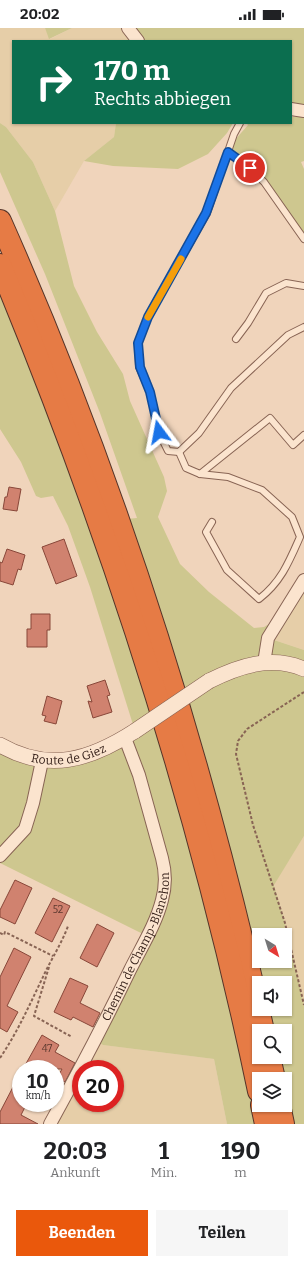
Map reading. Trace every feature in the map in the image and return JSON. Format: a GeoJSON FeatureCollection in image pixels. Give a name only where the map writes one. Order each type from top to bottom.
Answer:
{"type":"FeatureCollection","features":[{"type":"Feature","properties":{"kind":"highway"},"geometry":{"type":"LineString","coordinates":[[0,221],[72,399],[143,596],[205,802],[244,947],[261,1024]]}},
{"type":"Feature","properties":{"kind":"highway"},"geometry":{"type":"LineString","coordinates":[[0,265],[38,358],[98,516],[148,668],[207,870],[255,1072]]}},
{"type":"Feature","properties":{"kind":"highway"},"geometry":{"type":"LineString","coordinates":[[263,1112],[266,1124]]}},
{"type":"Feature","properties":{"kind":"highway"},"geometry":{"type":"LineString","coordinates":[[280,1112],[283,1124]]}},
{"type":"Feature","properties":{"kind":"street"},"geometry":{"type":"LineString","coordinates":[[128,28],[137,40]]}},
{"type":"Feature","properties":{"kind":"street"},"geometry":{"type":"LineString","coordinates":[[292,109],[304,111]]}},
{"type":"Feature","properties":{"kind":"street"},"geometry":{"type":"LineString","coordinates":[[264,663],[268,638],[304,580]]}},
{"type":"Feature","properties":{"kind":"street","name":"Route de Giez"},"geometry":{"type":"LineString","coordinates":[[0,745],[11,751],[42,761],[55,762],[81,757],[130,735],[209,681],[240,667],[280,662],[304,669]]}},
{"type":"Feature","properties":{"kind":"street","name":"Chemin de Champ-Blanchon"},"geometry":{"type":"LineString","coordinates":[[50,1124],[93,1045],[147,936],[162,902],[165,887],[162,858],[139,775],[130,735]]}},
{"type":"Feature","properties":{"kind":"street"},"geometry":{"type":"LineString","coordinates":[[0,856],[25,828],[33,803],[42,761]]}},
{"type":"Feature","properties":{"kind":"lane"},"geometry":{"type":"LineString","coordinates":[[240,124],[206,213],[148,317],[138,343],[140,367],[150,392],[159,432],[168,451],[179,452],[199,433],[230,388],[288,335],[304,327]]}},
{"type":"Feature","properties":{"kind":"lane"},"geometry":{"type":"LineString","coordinates":[[228,152],[250,168],[264,182],[304,239]]}},
{"type":"Feature","properties":{"kind":"lane"},"geometry":{"type":"LineString","coordinates":[[236,339],[266,294],[286,283],[304,286]]}},
{"type":"Feature","properties":{"kind":"lane"},"geometry":{"type":"LineString","coordinates":[[200,474],[270,418],[293,445],[304,435]]}},
{"type":"Feature","properties":{"kind":"lane"},"geometry":{"type":"LineString","coordinates":[[179,452],[186,468],[200,474],[228,477],[262,490],[292,517],[300,537],[287,566],[272,589],[259,599],[228,570],[206,532],[212,522]]}},
{"type":"Feature","properties":{"kind":"path"},"geometry":{"type":"LineString","coordinates":[[304,692],[248,729],[238,741],[236,748],[237,763],[254,825],[285,923],[304,1005]]}},
{"type":"Feature","properties":{"kind":"path"},"geometry":{"type":"LineString","coordinates":[[0,1058],[15,1034],[53,956],[61,944],[68,926]]}},
{"type":"Feature","properties":{"kind":"path"},"geometry":{"type":"LineString","coordinates":[[0,933],[4,935],[5,932],[53,956]]}},
{"type":"Feature","properties":{"kind":"path"},"geometry":{"type":"LineString","coordinates":[[50,963],[34,1016],[72,1037]]}},
{"type":"Feature","properties":{"kind":"shaded area"},"geometry":{"type":"Polygon","coordinates":[[[0,28],[45,28],[50,39],[72,28],[121,28],[129,40],[12,40],[12,124],[116,124],[114,137],[84,161],[55,211],[33,162],[6,127],[0,123],[0,28]]]}},
{"type":"Feature","properties":{"kind":"shaded area"},"geometry":{"type":"Polygon","coordinates":[[[45,28],[72,28],[49,39],[45,28]]]}},
{"type":"Feature","properties":{"kind":"shaded area"},"geometry":{"type":"Polygon","coordinates":[[[134,28],[304,28],[304,107],[292,106],[292,40],[143,40],[134,28]]]}},
{"type":"Feature","properties":{"kind":"shaded area"},"geometry":{"type":"Polygon","coordinates":[[[292,117],[304,117],[304,161],[301,162],[304,169],[304,237],[266,182],[229,152],[234,141],[248,125],[247,124],[292,124],[292,117]]]}},
{"type":"Feature","properties":{"kind":"shaded area"},"geometry":{"type":"Polygon","coordinates":[[[0,123],[6,127],[33,162],[55,211],[74,286],[97,332],[123,374],[130,401],[164,477],[167,491],[158,517],[180,564],[209,592],[254,628],[264,627],[281,617],[268,638],[304,650],[304,836],[274,885],[286,928],[252,928],[252,968],[292,968],[292,953],[304,1005],[304,1124],[227,1124],[214,1059],[103,1045],[95,1040],[147,936],[0,863],[0,745],[55,762],[135,731],[90,587],[68,526],[53,496],[41,498],[36,496],[21,462],[0,429],[0,294],[56,435],[94,522],[137,518],[100,413],[45,274],[0,172],[0,123]]]}},
{"type":"Feature","properties":{"kind":"shaded area"},"geometry":{"type":"Polygon","coordinates":[[[116,124],[232,124],[227,133],[208,154],[178,169],[113,166],[84,161],[114,137],[116,124]]]}},
{"type":"Feature","properties":{"kind":"shaded area"},"geometry":{"type":"Polygon","coordinates":[[[304,581],[304,650],[268,638],[304,581]]]}},
{"type":"Feature","properties":{"kind":"shaded area"},"geometry":{"type":"Polygon","coordinates":[[[304,836],[304,1005],[292,953],[292,928],[286,928],[274,884],[304,836]]]}},
{"type":"Feature","properties":{"kind":"shaded area"},"geometry":{"type":"Polygon","coordinates":[[[95,1040],[103,1045],[214,1059],[227,1124],[50,1124],[56,1112],[64,1112],[64,1098],[72,1083],[72,1112],[124,1112],[124,1060],[84,1060],[95,1040]]]}},
{"type":"Feature","properties":{"kind":"building"},"geometry":{"type":"Polygon","coordinates":[[[9,487],[21,489],[17,511],[3,509],[5,497],[7,497],[9,487]]]}},
{"type":"Feature","properties":{"kind":"building"},"geometry":{"type":"Polygon","coordinates":[[[64,539],[77,576],[56,584],[42,547],[64,539]]]}},
{"type":"Feature","properties":{"kind":"building"},"geometry":{"type":"Polygon","coordinates":[[[7,549],[25,555],[21,570],[18,569],[13,585],[0,581],[0,562],[2,563],[7,549]]]}},
{"type":"Feature","properties":{"kind":"building"},"geometry":{"type":"Polygon","coordinates":[[[31,614],[50,614],[50,630],[47,630],[47,647],[27,647],[27,629],[31,629],[31,614]]]}},
{"type":"Feature","properties":{"kind":"building"},"geometry":{"type":"Polygon","coordinates":[[[105,680],[110,695],[107,696],[112,712],[93,718],[88,701],[92,702],[87,686],[105,680]]]}},
{"type":"Feature","properties":{"kind":"building"},"geometry":{"type":"Polygon","coordinates":[[[47,696],[62,701],[56,724],[44,721],[46,716],[42,715],[47,696]]]}},
{"type":"Feature","properties":{"kind":"building"},"geometry":{"type":"Polygon","coordinates":[[[15,880],[32,888],[15,924],[0,917],[0,910],[15,880]]]}},
{"type":"Feature","properties":{"kind":"building"},"geometry":{"type":"Polygon","coordinates":[[[53,898],[70,906],[52,942],[35,933],[53,898]]]}},
{"type":"Feature","properties":{"kind":"building"},"geometry":{"type":"Polygon","coordinates":[[[97,924],[114,933],[97,967],[80,958],[97,924]]]}},
{"type":"Feature","properties":{"kind":"building"},"geometry":{"type":"Polygon","coordinates":[[[14,948],[31,957],[7,1006],[18,1012],[7,1032],[0,1028],[0,977],[14,948]]]}},
{"type":"Feature","properties":{"kind":"building"},"geometry":{"type":"Polygon","coordinates":[[[70,978],[88,986],[80,1003],[100,1013],[93,1027],[73,1017],[71,1020],[54,1012],[70,978]]]}},
{"type":"Feature","properties":{"kind":"building"},"geometry":{"type":"Polygon","coordinates":[[[42,1035],[59,1045],[55,1052],[72,1061],[72,1069],[65,1082],[64,1060],[28,1060],[42,1035]]]}},
{"type":"Feature","properties":{"kind":"building"},"geometry":{"type":"Polygon","coordinates":[[[12,1089],[12,1112],[22,1112],[21,1115],[38,1124],[0,1124],[0,1112],[12,1089]]]}},
{"type":"Feature","properties":{"kind":"slow traffic"},"geometry":{"type":"LineString","coordinates":[[148,317],[175,272],[181,259]]}},
{"type":"Feature","properties":{"kind":"route"},"geometry":{"type":"LineString","coordinates":[[159,432],[150,392],[140,367],[138,343],[148,317],[175,272],[206,213],[228,152],[250,168]]}}]}
